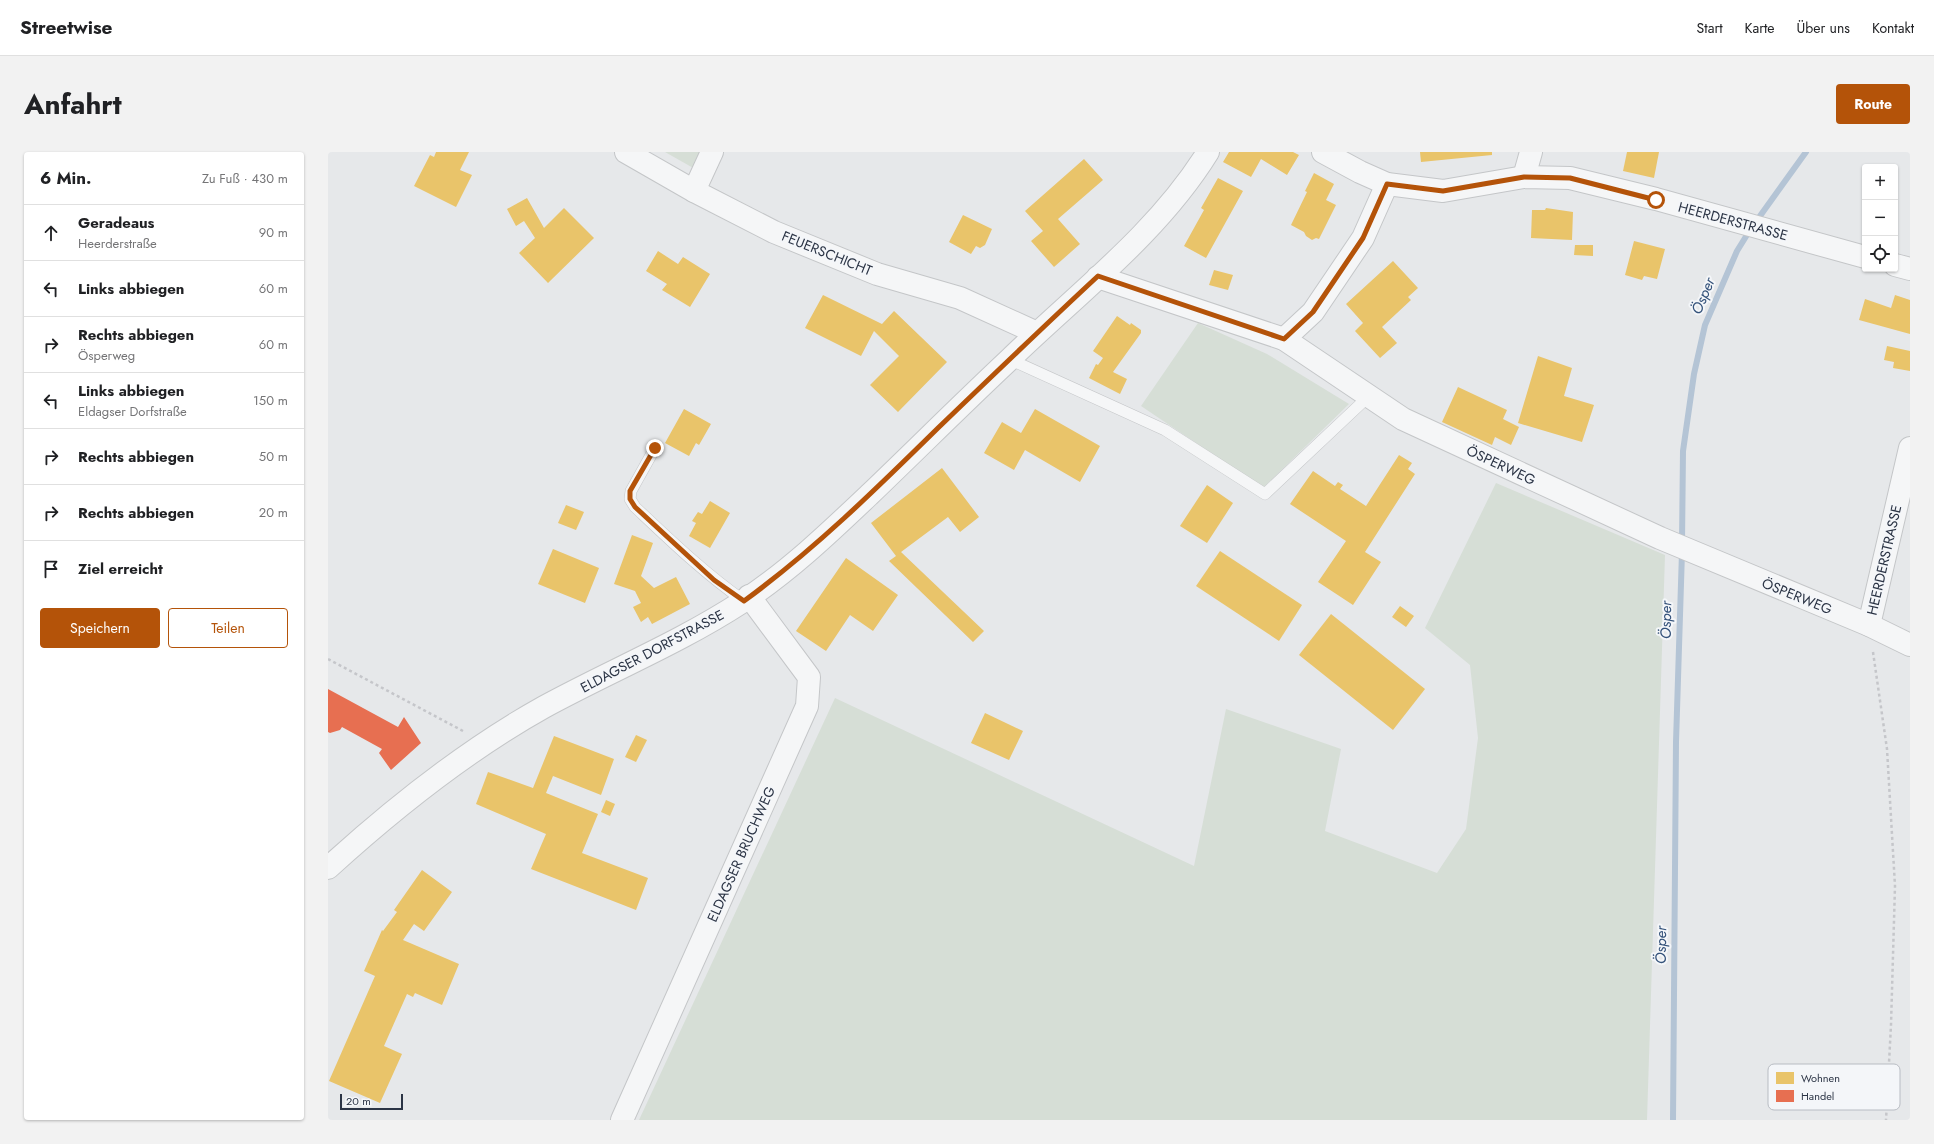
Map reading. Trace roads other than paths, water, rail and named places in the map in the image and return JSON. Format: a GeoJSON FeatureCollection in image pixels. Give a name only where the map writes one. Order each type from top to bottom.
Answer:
{"type":"FeatureCollection","features":[{"type":"Feature","properties":{"kind":"street","name":"FEUERSCHICHT"},"geometry":{"type":"LineString","coordinates":[[626,152],[694,191],[774,232],[877,274],[960,298],[1037,333]]}},
{"type":"Feature","properties":{"kind":"street"},"geometry":{"type":"LineString","coordinates":[[694,191],[712,152]]}},
{"type":"Feature","properties":{"kind":"street","name":"ELDAGSER DORFSTRASSE"},"geometry":{"type":"LineString","coordinates":[[328,868],[402,804],[485,742],[546,706],[662,647],[747,598],[787,568],[834,528],[1009,359],[1146,230],[1175,198],[1208,152]]}},
{"type":"Feature","properties":{"kind":"street","name":"HEERDERSTRASSE"},"geometry":{"type":"LineString","coordinates":[[1323,152],[1360,172],[1387,184],[1443,191],[1524,177],[1570,178],[1862,256]]}},
{"type":"Feature","properties":{"kind":"street"},"geometry":{"type":"LineString","coordinates":[[1524,177],[1531,152]]}},
{"type":"Feature","properties":{"kind":"street"},"geometry":{"type":"LineString","coordinates":[[1284,339],[1313,312],[1363,238],[1387,184]]}},
{"type":"Feature","properties":{"kind":"street"},"geometry":{"type":"LineString","coordinates":[[1898,266],[1910,269]]}},
{"type":"Feature","properties":{"kind":"street","name":"ÖSPERWEG"},"geometry":{"type":"LineString","coordinates":[[1098,276],[1284,339],[1403,419],[1660,538],[1869,625],[1910,645]]}},
{"type":"Feature","properties":{"kind":"street","name":"HEERDERSTRASSE"},"geometry":{"type":"LineString","coordinates":[[1869,625],[1910,448]]}},
{"type":"Feature","properties":{"kind":"street","name":"ELDAGSER BRUCHWEG"},"geometry":{"type":"LineString","coordinates":[[622,1120],[807,706],[809,678],[747,598]]}},
{"type":"Feature","properties":{"kind":"lane"},"geometry":{"type":"LineString","coordinates":[[1009,359],[1165,430],[1265,494],[1369,396]]}},
{"type":"Feature","properties":{"kind":"lane"},"geometry":{"type":"LineString","coordinates":[[655,448],[630,491],[630,499],[635,507],[714,580],[747,598]]}},
{"type":"Feature","properties":{"kind":"waterway","name":"Ösper"},"geometry":{"type":"LineString","coordinates":[[1755,223],[1806,152]]}},
{"type":"Feature","properties":{"kind":"waterway","name":"Ösper"},"geometry":{"type":"LineString","coordinates":[[1682,543],[1683,451],[1694,374],[1705,325],[1737,251],[1750,230]]}},
{"type":"Feature","properties":{"kind":"waterway","name":"Ösper"},"geometry":{"type":"LineString","coordinates":[[1673,1120],[1676,742],[1682,552]]}}]}
